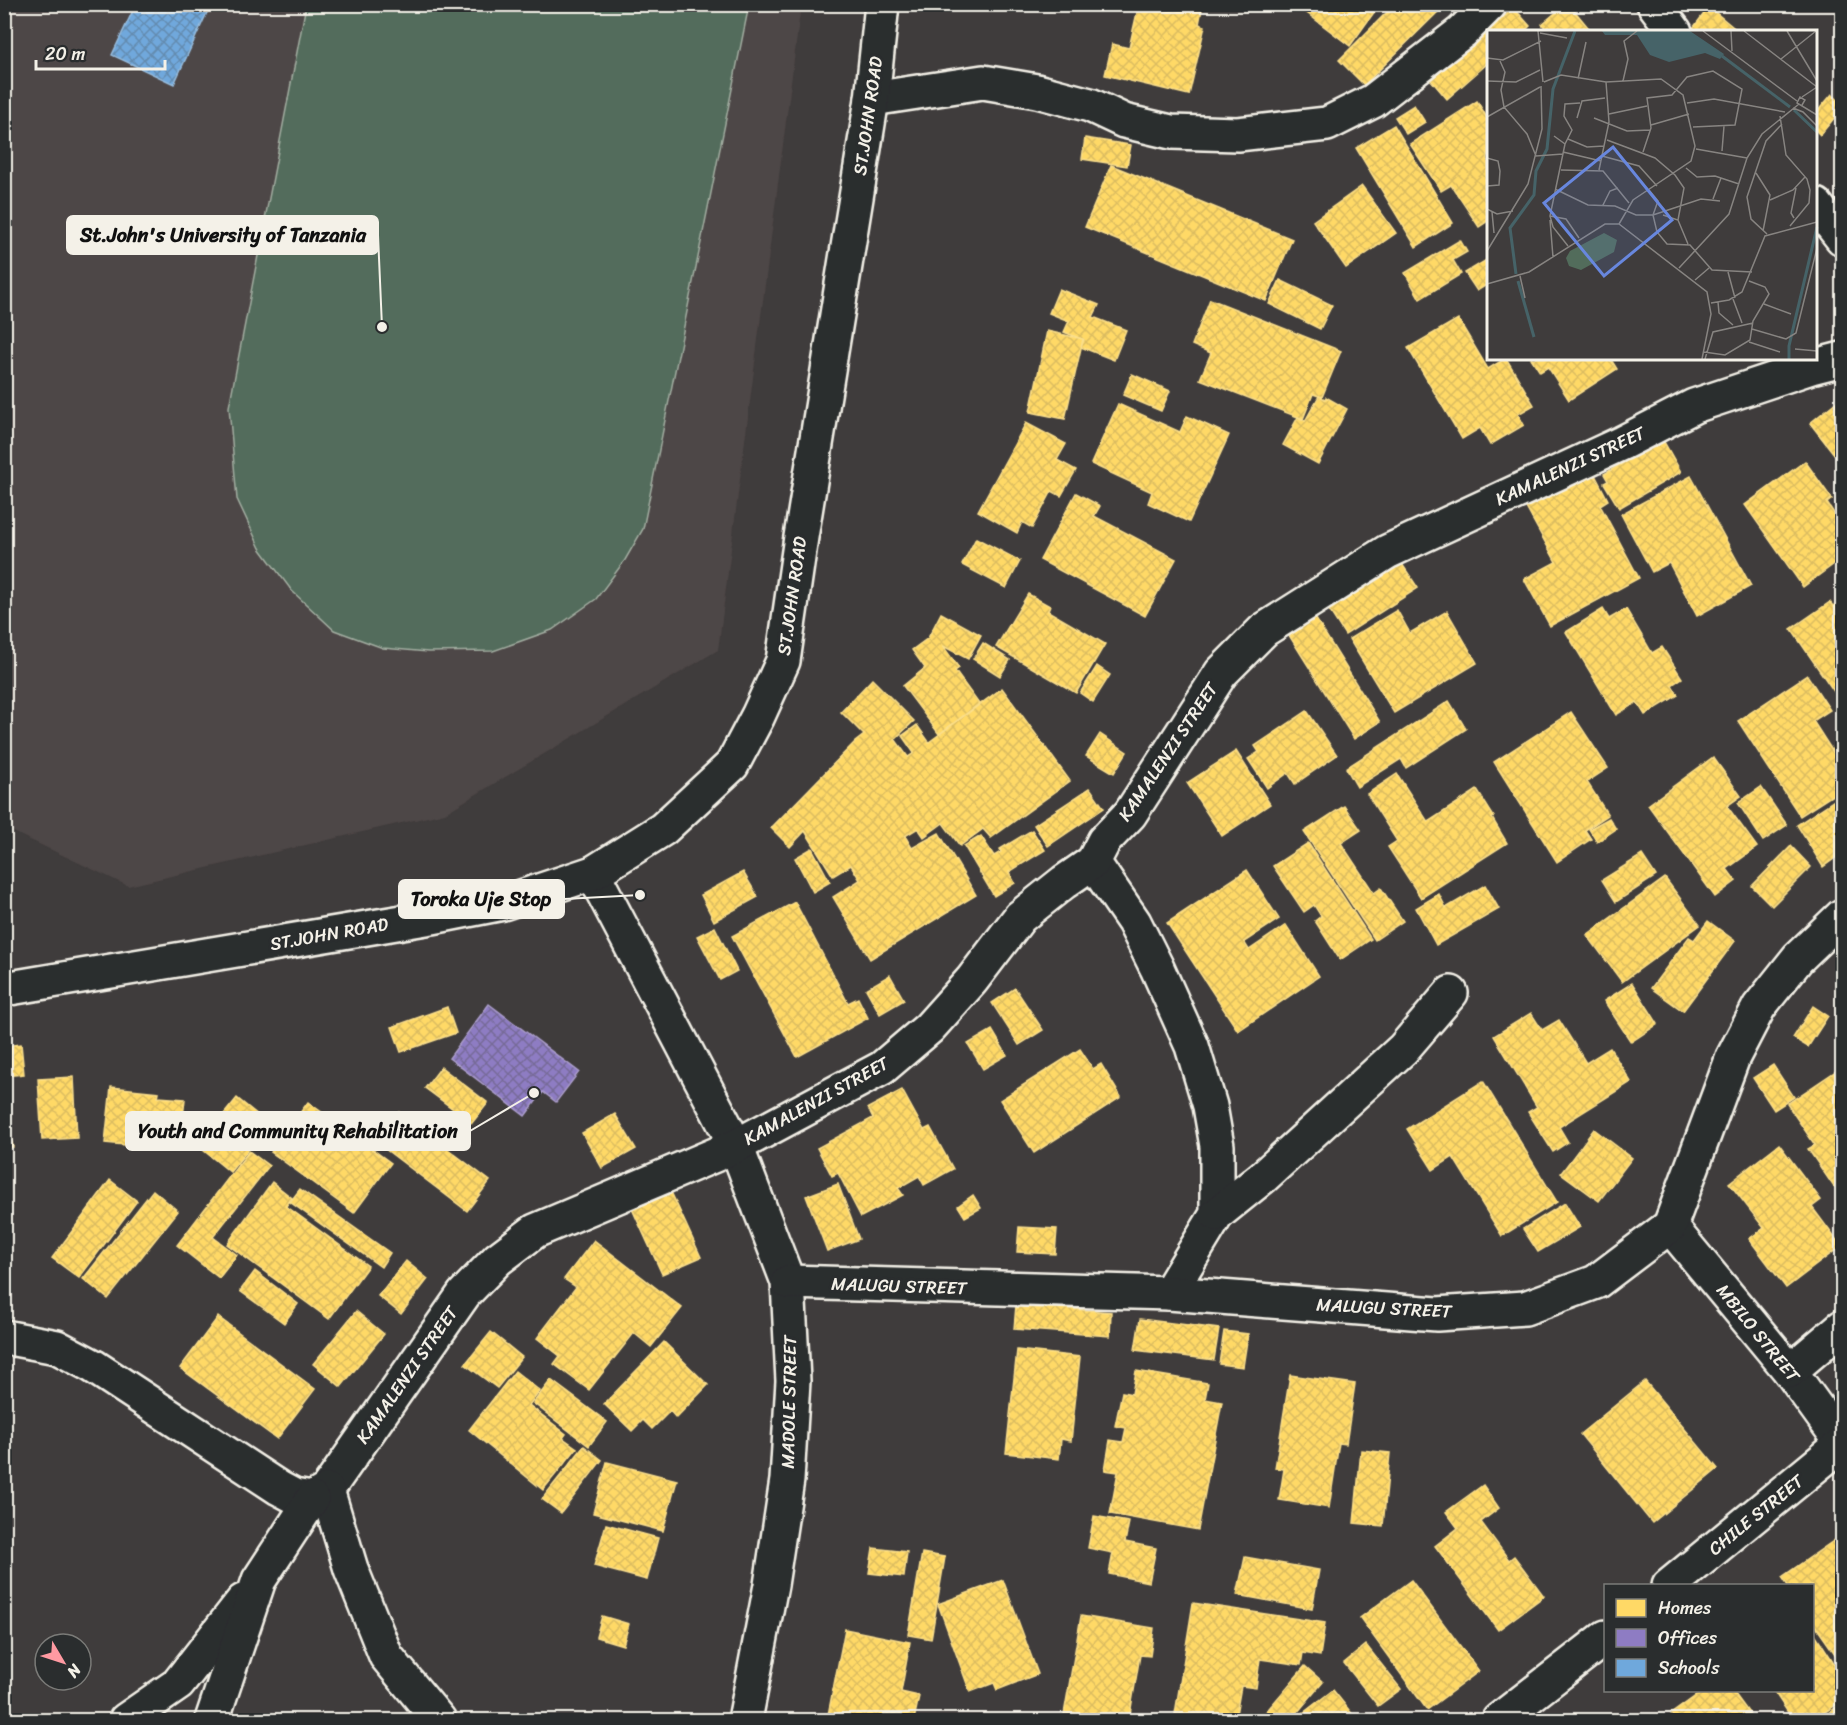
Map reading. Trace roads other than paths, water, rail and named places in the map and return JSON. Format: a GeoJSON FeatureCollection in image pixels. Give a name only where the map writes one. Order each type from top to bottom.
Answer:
{"type":"FeatureCollection","features":[{"type":"Feature","properties":{"kind":"street","name":"ST.JOHN ROAD"},"geometry":{"type":"LineString","coordinates":[[4,989],[503,903],[593,873],[663,829],[732,765],[783,662],[872,99],[882,4]]}},
{"type":"Feature","properties":{"kind":"street"},"geometry":{"type":"LineString","coordinates":[[872,99],[983,82],[1037,91],[1090,105],[1124,121],[1171,132],[1238,134],[1327,124],[1373,101],[1462,32],[1490,4]]}},
{"type":"Feature","properties":{"kind":"street"},"geometry":{"type":"LineString","coordinates":[[1654,4],[1674,30]]}},
{"type":"Feature","properties":{"kind":"street"},"geometry":{"type":"LineString","coordinates":[[1817,207],[1842,238]]}},
{"type":"Feature","properties":{"kind":"street","name":"KAMALENZI STREET"},"geometry":{"type":"LineString","coordinates":[[259,1581],[464,1294],[498,1259],[534,1231],[735,1146],[882,1068],[929,1028],[972,980],[1020,917],[1093,862],[1104,841],[1130,814],[1221,673],[1264,630],[1387,552],[1622,444],[1694,406],[1842,359]]}},
{"type":"Feature","properties":{"kind":"street"},"geometry":{"type":"LineString","coordinates":[[1093,862],[1134,922],[1192,1046],[1210,1106],[1217,1146],[1217,1214]]}},
{"type":"Feature","properties":{"kind":"street","name":"MADOLE STREET"},"geometry":{"type":"LineString","coordinates":[[593,873],[735,1146],[788,1282],[793,1381],[787,1480],[771,1585],[746,1720]]}},
{"type":"Feature","properties":{"kind":"street"},"geometry":{"type":"LineString","coordinates":[[1670,1226],[1733,1057],[1759,1007],[1797,958],[1842,916]]}},
{"type":"Feature","properties":{"kind":"street"},"geometry":{"type":"LineString","coordinates":[[1169,1293],[1217,1214],[1263,1176],[1403,1049],[1451,993]]}},
{"type":"Feature","properties":{"kind":"street","name":"MALUGU STREET"},"geometry":{"type":"LineString","coordinates":[[788,1282],[1169,1293],[1437,1314],[1525,1308],[1596,1282],[1670,1226]]}},
{"type":"Feature","properties":{"kind":"street","name":"MBILO STREET"},"geometry":{"type":"LineString","coordinates":[[1670,1226],[1790,1371],[1842,1443]]}},
{"type":"Feature","properties":{"kind":"street"},"geometry":{"type":"LineString","coordinates":[[1790,1371],[1842,1327]]}},
{"type":"Feature","properties":{"kind":"street"},"geometry":{"type":"LineString","coordinates":[[4,1336],[57,1347],[93,1366],[279,1488],[294,1496],[320,1494],[386,1656],[439,1720]]}},
{"type":"Feature","properties":{"kind":"street","name":"CHILE STREET"},"geometry":{"type":"LineString","coordinates":[[1671,1584],[1842,1443]]}},
{"type":"Feature","properties":{"kind":"street"},"geometry":{"type":"LineString","coordinates":[[126,1720],[178,1684],[259,1581]]}},
{"type":"Feature","properties":{"kind":"street"},"geometry":{"type":"LineString","coordinates":[[212,1720],[259,1581]]}},
{"type":"Feature","properties":{"kind":"street"},"geometry":{"type":"LineString","coordinates":[[1499,1720],[1604,1638]]}},
{"type":"Feature","properties":{"kind":"place","name":"St.John's University of Tanzania"},"geometry":{"type":"Point","coordinates":[382,327]}},
{"type":"Feature","properties":{"kind":"place","name":"Toroka Uje Stop"},"geometry":{"type":"Point","coordinates":[640,895]}},
{"type":"Feature","properties":{"kind":"place","name":"Youth and Community Rehabilitation"},"geometry":{"type":"Point","coordinates":[534,1093]}}]}
